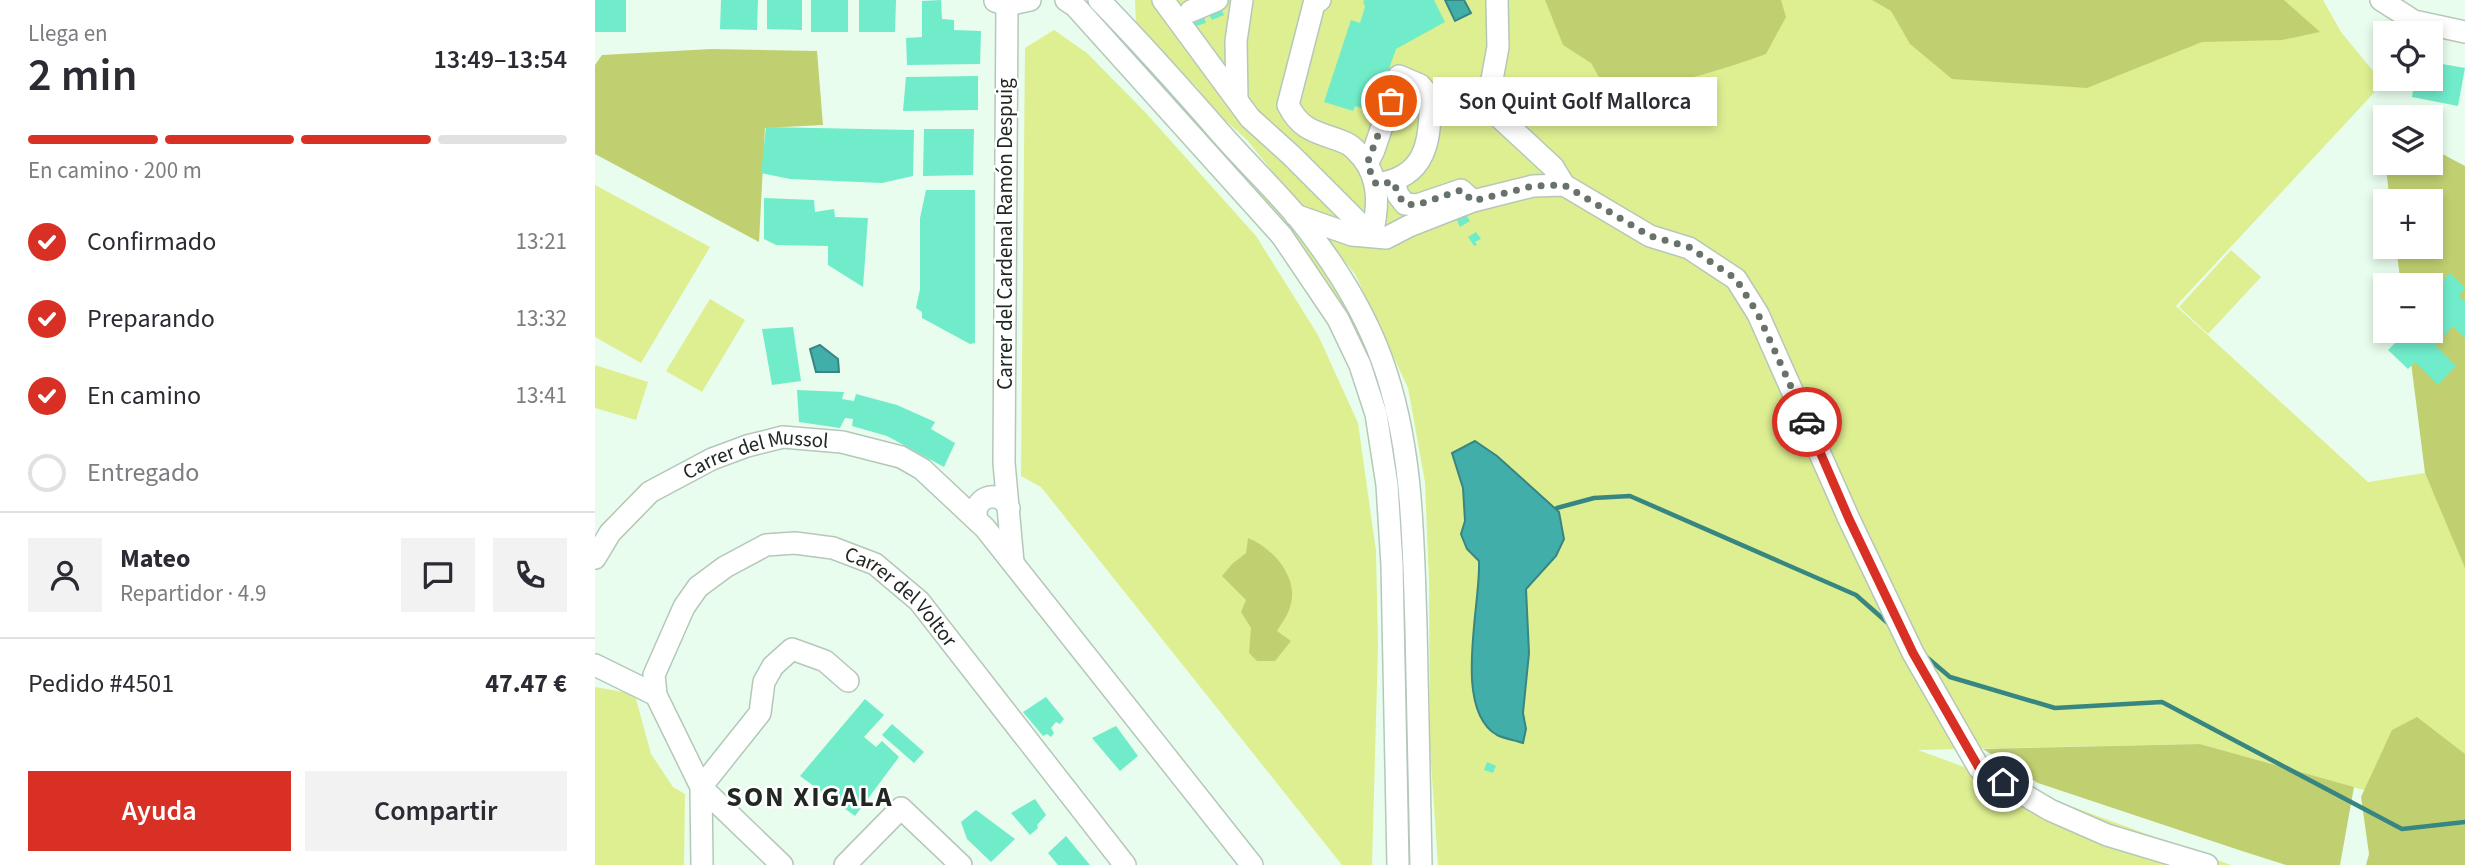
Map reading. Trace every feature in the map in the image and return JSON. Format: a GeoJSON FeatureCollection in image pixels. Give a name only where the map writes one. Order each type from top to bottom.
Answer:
{"type":"FeatureCollection","features":[{"type":"Feature","properties":{"kind":"street"},"geometry":{"type":"LineString","coordinates":[[1000,2],[1030,0]]}},
{"type":"Feature","properties":{"kind":"street"},"geometry":{"type":"LineString","coordinates":[[1066,0],[1075,6],[1282,236],[1309,272],[1338,319],[1360,365],[1376,414],[1387,485],[1392,565],[1398,865]]}},
{"type":"Feature","properties":{"kind":"street"},"geometry":{"type":"LineString","coordinates":[[1099,0],[1295,215],[1358,308],[1381,358],[1397,407],[1406,448],[1414,562],[1421,865]]}},
{"type":"Feature","properties":{"kind":"street"},"geometry":{"type":"LineString","coordinates":[[1125,0],[1124,13],[1137,39]]}},
{"type":"Feature","properties":{"kind":"street"},"geometry":{"type":"LineString","coordinates":[[1163,0],[1250,118],[1373,236]]}},
{"type":"Feature","properties":{"kind":"street"},"geometry":{"type":"LineString","coordinates":[[1191,11],[1217,0]]}},
{"type":"Feature","properties":{"kind":"street"},"geometry":{"type":"LineString","coordinates":[[1237,99],[1236,41],[1242,0]]}},
{"type":"Feature","properties":{"kind":"street"},"geometry":{"type":"LineString","coordinates":[[1320,0],[1314,4],[1288,105],[1295,119],[1308,129],[1354,148],[1405,204],[1417,205],[1461,190],[1473,201]]}},
{"type":"Feature","properties":{"kind":"street"},"geometry":{"type":"LineString","coordinates":[[1497,0],[1498,47],[1492,85],[1499,117],[1552,167],[1564,185],[1650,236],[1689,247],[1736,279],[1758,314],[1849,519],[1913,653],[1979,768],[2050,810],[2107,835],[2207,865]]}},
{"type":"Feature","properties":{"kind":"street"},"geometry":{"type":"LineString","coordinates":[[2381,0],[2414,21],[2465,32]]}},
{"type":"Feature","properties":{"kind":"street","name":"Carrer del Cardenal Ramón Despuig"},"geometry":{"type":"LineString","coordinates":[[981,524],[975,515],[978,504],[999,505],[1004,463],[1000,2]]}},
{"type":"Feature","properties":{"kind":"street"},"geometry":{"type":"LineString","coordinates":[[1367,164],[1399,76],[1420,85],[1430,97],[1428,145],[1417,164],[1385,183],[1373,236]]}},
{"type":"Feature","properties":{"kind":"street"},"geometry":{"type":"LineString","coordinates":[[1295,215],[1352,235],[1386,238],[1473,201],[1533,186],[1564,185]]}},
{"type":"Feature","properties":{"kind":"street","name":"Carrer del Mussol"},"geometry":{"type":"LineString","coordinates":[[595,558],[610,533],[650,492],[712,459],[747,446],[783,437],[842,442],[901,457],[922,470],[981,524],[1252,865]]}},
{"type":"Feature","properties":{"kind":"street","name":"Carrer del Mussol"},"geometry":{"type":"LineString","coordinates":[[942,487],[999,505]]}},
{"type":"Feature","properties":{"kind":"street"},"geometry":{"type":"LineString","coordinates":[[981,524],[990,530],[1001,527],[999,505]]}},
{"type":"Feature","properties":{"kind":"street"},"geometry":{"type":"LineString","coordinates":[[999,505],[1013,563]]}},
{"type":"Feature","properties":{"kind":"street","name":"Carrer del Voltor"},"geometry":{"type":"LineString","coordinates":[[656,695],[654,675],[684,607],[698,587],[725,567],[766,545],[795,543],[833,548],[875,564],[919,601],[1125,865]]}},
{"type":"Feature","properties":{"kind":"street"},"geometry":{"type":"LineString","coordinates":[[702,865],[701,787],[760,713],[764,682],[773,666],[792,649],[825,661],[848,681]]}},
{"type":"Feature","properties":{"kind":"street"},"geometry":{"type":"LineString","coordinates":[[595,665],[656,695],[701,787],[782,865]]}},
{"type":"Feature","properties":{"kind":"street"},"geometry":{"type":"LineString","coordinates":[[845,865],[901,808],[961,865]]}},
{"type":"Feature","properties":{"kind":"green space"},"geometry":{"type":"Polygon","coordinates":[[[1135,0],[2323,0],[2341,32],[2373,71],[2373,91],[2376,91],[2176,306],[2368,482],[2425,473],[2465,564],[2465,784],[2378,794],[2200,744],[1918,750],[2231,865],[1438,865],[1430,748],[1429,582],[1425,482],[1408,388],[1355,274],[1247,140],[1214,110],[1195,85],[1167,62],[1136,24],[1135,0]]]}},
{"type":"Feature","properties":{"kind":"green space"},"geometry":{"type":"Polygon","coordinates":[[[1545,0],[1781,0],[1786,17],[1766,54],[1612,100],[1591,63],[1563,45],[1545,0]]]}},
{"type":"Feature","properties":{"kind":"green space"},"geometry":{"type":"Polygon","coordinates":[[[1872,0],[2284,0],[2320,32],[2282,40],[2202,42],[2087,88],[1952,79],[1910,44],[1891,11],[1872,0]]]}},
{"type":"Feature","properties":{"kind":"green space"},"geometry":{"type":"Polygon","coordinates":[[[1101,11],[1285,214],[1333,281],[1375,362],[1401,472],[1412,865],[1404,865],[1392,455],[1283,224],[1101,20],[1097,13],[1101,11]]]}},
{"type":"Feature","properties":{"kind":"green space"},"geometry":{"type":"Polygon","coordinates":[[[1054,30],[1087,53],[1145,112],[1256,236],[1318,335],[1358,423],[1376,551],[1378,646],[1372,865],[1342,865],[1041,487],[1021,476],[1025,48],[1054,30]]]}},
{"type":"Feature","properties":{"kind":"green space"},"geometry":{"type":"Polygon","coordinates":[[[711,49],[817,51],[823,125],[765,128],[759,242],[595,154],[595,65],[602,55],[711,49]]]}},
{"type":"Feature","properties":{"kind":"green space"},"geometry":{"type":"Polygon","coordinates":[[[2443,154],[2465,166],[2465,568],[2425,473],[2409,343],[2443,343],[2443,273],[2399,273],[2398,259],[2443,259],[2443,189],[2388,189],[2387,175],[2443,175],[2443,154]]]}},
{"type":"Feature","properties":{"kind":"green space"},"geometry":{"type":"Polygon","coordinates":[[[595,185],[710,247],[641,363],[595,337],[595,185]]]}},
{"type":"Feature","properties":{"kind":"green space"},"geometry":{"type":"Polygon","coordinates":[[[2231,250],[2261,277],[2208,334],[2179,307],[2231,250]]]}},
{"type":"Feature","properties":{"kind":"green space"},"geometry":{"type":"Polygon","coordinates":[[[710,299],[745,320],[702,392],[666,371],[710,299]]]}},
{"type":"Feature","properties":{"kind":"green space"},"geometry":{"type":"Polygon","coordinates":[[[595,365],[648,382],[636,420],[595,408],[595,365]]]}},
{"type":"Feature","properties":{"kind":"green space"},"geometry":{"type":"Polygon","coordinates":[[[1248,538],[1275,557],[1288,575],[1291,585],[1290,607],[1277,631],[1291,641],[1275,661],[1257,661],[1249,653],[1251,628],[1241,612],[1246,600],[1222,576],[1246,553],[1248,538]]]}},
{"type":"Feature","properties":{"kind":"green space"},"geometry":{"type":"Polygon","coordinates":[[[595,687],[629,693],[636,699],[651,754],[673,787],[685,794],[684,865],[595,865],[595,687]]]}},
{"type":"Feature","properties":{"kind":"green space"},"geometry":{"type":"Polygon","coordinates":[[[2417,717],[2465,754],[2465,865],[2366,865],[2369,854],[2361,797],[2392,730],[2417,717]]]}},
{"type":"Feature","properties":{"kind":"green space"},"geometry":{"type":"Polygon","coordinates":[[[2200,744],[2354,787],[2340,865],[2286,865],[2242,851],[2038,783],[1983,749],[2200,744]]]}},
{"type":"Feature","properties":{"kind":"water"},"geometry":{"type":"Polygon","coordinates":[[[1445,0],[1464,0],[1471,13],[1455,21],[1445,0]]]}},
{"type":"Feature","properties":{"kind":"water"},"geometry":{"type":"Polygon","coordinates":[[[820,345],[838,359],[839,372],[816,372],[810,349],[820,345]]]}},
{"type":"Feature","properties":{"kind":"water"},"geometry":{"type":"Polygon","coordinates":[[[1475,441],[1497,456],[1559,512],[1564,539],[1556,556],[1526,589],[1529,653],[1523,743],[1497,735],[1483,722],[1475,703],[1472,655],[1479,561],[1467,549],[1461,534],[1465,521],[1463,488],[1452,453],[1475,441]]]}},
{"type":"Feature","properties":{"kind":"building"},"geometry":{"type":"Polygon","coordinates":[[[595,0],[626,0],[626,32],[595,32],[595,0]]]}},
{"type":"Feature","properties":{"kind":"building"},"geometry":{"type":"Polygon","coordinates":[[[721,0],[758,0],[757,30],[720,29],[721,0]]]}},
{"type":"Feature","properties":{"kind":"building"},"geometry":{"type":"Polygon","coordinates":[[[767,0],[802,0],[802,30],[767,29],[767,0]]]}},
{"type":"Feature","properties":{"kind":"building"},"geometry":{"type":"Polygon","coordinates":[[[811,0],[848,0],[848,32],[811,32],[811,0]]]}},
{"type":"Feature","properties":{"kind":"building"},"geometry":{"type":"Polygon","coordinates":[[[859,0],[896,0],[895,32],[859,32],[859,0]]]}},
{"type":"Feature","properties":{"kind":"building"},"geometry":{"type":"Polygon","coordinates":[[[941,0],[942,19],[954,20],[954,30],[981,31],[980,64],[907,65],[906,38],[922,37],[922,1],[941,0]]]}},
{"type":"Feature","properties":{"kind":"building"},"geometry":{"type":"Polygon","coordinates":[[[1365,0],[1434,0],[1445,22],[1396,49],[1385,81],[1380,81],[1370,111],[1355,106],[1353,111],[1324,102],[1351,20],[1360,23],[1365,0]]]}},
{"type":"Feature","properties":{"kind":"building"},"geometry":{"type":"Polygon","coordinates":[[[1220,5],[1224,15],[1212,20],[1207,11],[1220,5]]]}},
{"type":"Feature","properties":{"kind":"building"},"geometry":{"type":"Polygon","coordinates":[[[1203,13],[1206,23],[1196,26],[1191,17],[1203,13]]]}},
{"type":"Feature","properties":{"kind":"building"},"geometry":{"type":"Polygon","coordinates":[[[2443,64],[2465,68],[2458,106],[2412,97],[2413,91],[2443,91],[2443,64]]]}},
{"type":"Feature","properties":{"kind":"building"},"geometry":{"type":"Polygon","coordinates":[[[978,76],[978,110],[903,111],[906,77],[978,76]]]}},
{"type":"Feature","properties":{"kind":"building"},"geometry":{"type":"Polygon","coordinates":[[[766,127],[914,130],[913,176],[882,183],[790,179],[761,173],[766,127]]]}},
{"type":"Feature","properties":{"kind":"building"},"geometry":{"type":"Polygon","coordinates":[[[924,129],[974,129],[973,175],[923,176],[924,129]]]}},
{"type":"Feature","properties":{"kind":"building"},"geometry":{"type":"Polygon","coordinates":[[[926,190],[975,190],[975,343],[970,344],[922,318],[922,312],[916,308],[920,289],[920,218],[926,190]]]}},
{"type":"Feature","properties":{"kind":"building"},"geometry":{"type":"Polygon","coordinates":[[[764,198],[814,200],[815,212],[834,209],[835,217],[868,218],[863,287],[828,265],[828,246],[776,245],[764,239],[764,198]]]}},
{"type":"Feature","properties":{"kind":"building"},"geometry":{"type":"Polygon","coordinates":[[[1464,211],[1470,221],[1460,227],[1455,216],[1464,211]]]}},
{"type":"Feature","properties":{"kind":"building"},"geometry":{"type":"Polygon","coordinates":[[[1476,232],[1481,239],[1475,242],[1477,245],[1474,246],[1468,237],[1476,232]]]}},
{"type":"Feature","properties":{"kind":"building"},"geometry":{"type":"Polygon","coordinates":[[[2450,273],[2465,288],[2459,296],[2465,301],[2465,338],[2453,326],[2443,337],[2443,280],[2450,273]]]}},
{"type":"Feature","properties":{"kind":"building"},"geometry":{"type":"Polygon","coordinates":[[[793,327],[801,381],[772,385],[762,329],[793,327]]]}},
{"type":"Feature","properties":{"kind":"building"},"geometry":{"type":"Polygon","coordinates":[[[2395,343],[2437,343],[2435,345],[2456,366],[2438,385],[2415,362],[2408,369],[2388,350],[2395,343]]]}},
{"type":"Feature","properties":{"kind":"building"},"geometry":{"type":"Polygon","coordinates":[[[797,390],[844,392],[842,399],[854,401],[856,394],[897,405],[935,422],[931,429],[955,443],[944,467],[887,436],[852,426],[853,419],[845,418],[840,428],[799,422],[797,390]]]}},
{"type":"Feature","properties":{"kind":"building"},"geometry":{"type":"Polygon","coordinates":[[[1046,697],[1064,719],[1051,728],[1054,733],[1051,737],[1047,734],[1043,736],[1023,712],[1046,697]]]}},
{"type":"Feature","properties":{"kind":"building"},"geometry":{"type":"Polygon","coordinates":[[[865,699],[884,715],[864,737],[876,747],[882,741],[899,757],[855,816],[800,776],[865,699]]]}},
{"type":"Feature","properties":{"kind":"building"},"geometry":{"type":"Polygon","coordinates":[[[892,724],[924,752],[914,763],[882,735],[892,724]]]}},
{"type":"Feature","properties":{"kind":"building"},"geometry":{"type":"Polygon","coordinates":[[[1116,726],[1138,756],[1120,771],[1092,738],[1116,726]]]}},
{"type":"Feature","properties":{"kind":"building"},"geometry":{"type":"Polygon","coordinates":[[[1487,762],[1496,766],[1493,773],[1484,770],[1487,762]]]}},
{"type":"Feature","properties":{"kind":"building"},"geometry":{"type":"Polygon","coordinates":[[[1035,799],[1046,815],[1030,835],[1011,813],[1035,799]]]}},
{"type":"Feature","properties":{"kind":"building"},"geometry":{"type":"Polygon","coordinates":[[[976,810],[1015,839],[991,862],[967,839],[961,822],[976,810]]]}},
{"type":"Feature","properties":{"kind":"building"},"geometry":{"type":"Polygon","coordinates":[[[1066,836],[1090,865],[1058,865],[1048,853],[1066,836]]]}},
{"type":"Feature","properties":{"kind":"waterway"},"geometry":{"type":"LineString","coordinates":[[1557,508],[1594,498],[1630,496],[1856,595],[1890,625]]}},
{"type":"Feature","properties":{"kind":"waterway"},"geometry":{"type":"LineString","coordinates":[[1923,654],[1950,677],[2055,708],[2162,702],[2402,829],[2465,822]]}},
{"type":"Feature","properties":{"kind":"way so far"},"geometry":{"type":"LineString","coordinates":[[1391,101],[1367,164],[1376,184],[1394,182],[1398,195],[1405,204],[1417,205],[1461,190],[1473,201],[1533,186],[1564,185],[1650,236],[1689,247],[1736,279],[1758,314],[1807,422]]}},
{"type":"Feature","properties":{"kind":"place","name":"Son Quint Golf Mallorca"},"geometry":{"type":"Point","coordinates":[1391,101]}},
{"type":"Feature","properties":{"kind":"district","name":"SON XIGALA"},"geometry":{"type":"Point","coordinates":[810,797]}},
{"type":"Feature","properties":{"kind":"route"},"geometry":{"type":"LineString","coordinates":[[1807,422],[1849,519],[1913,653],[1945,712],[1979,768],[2003,782]]}}]}
